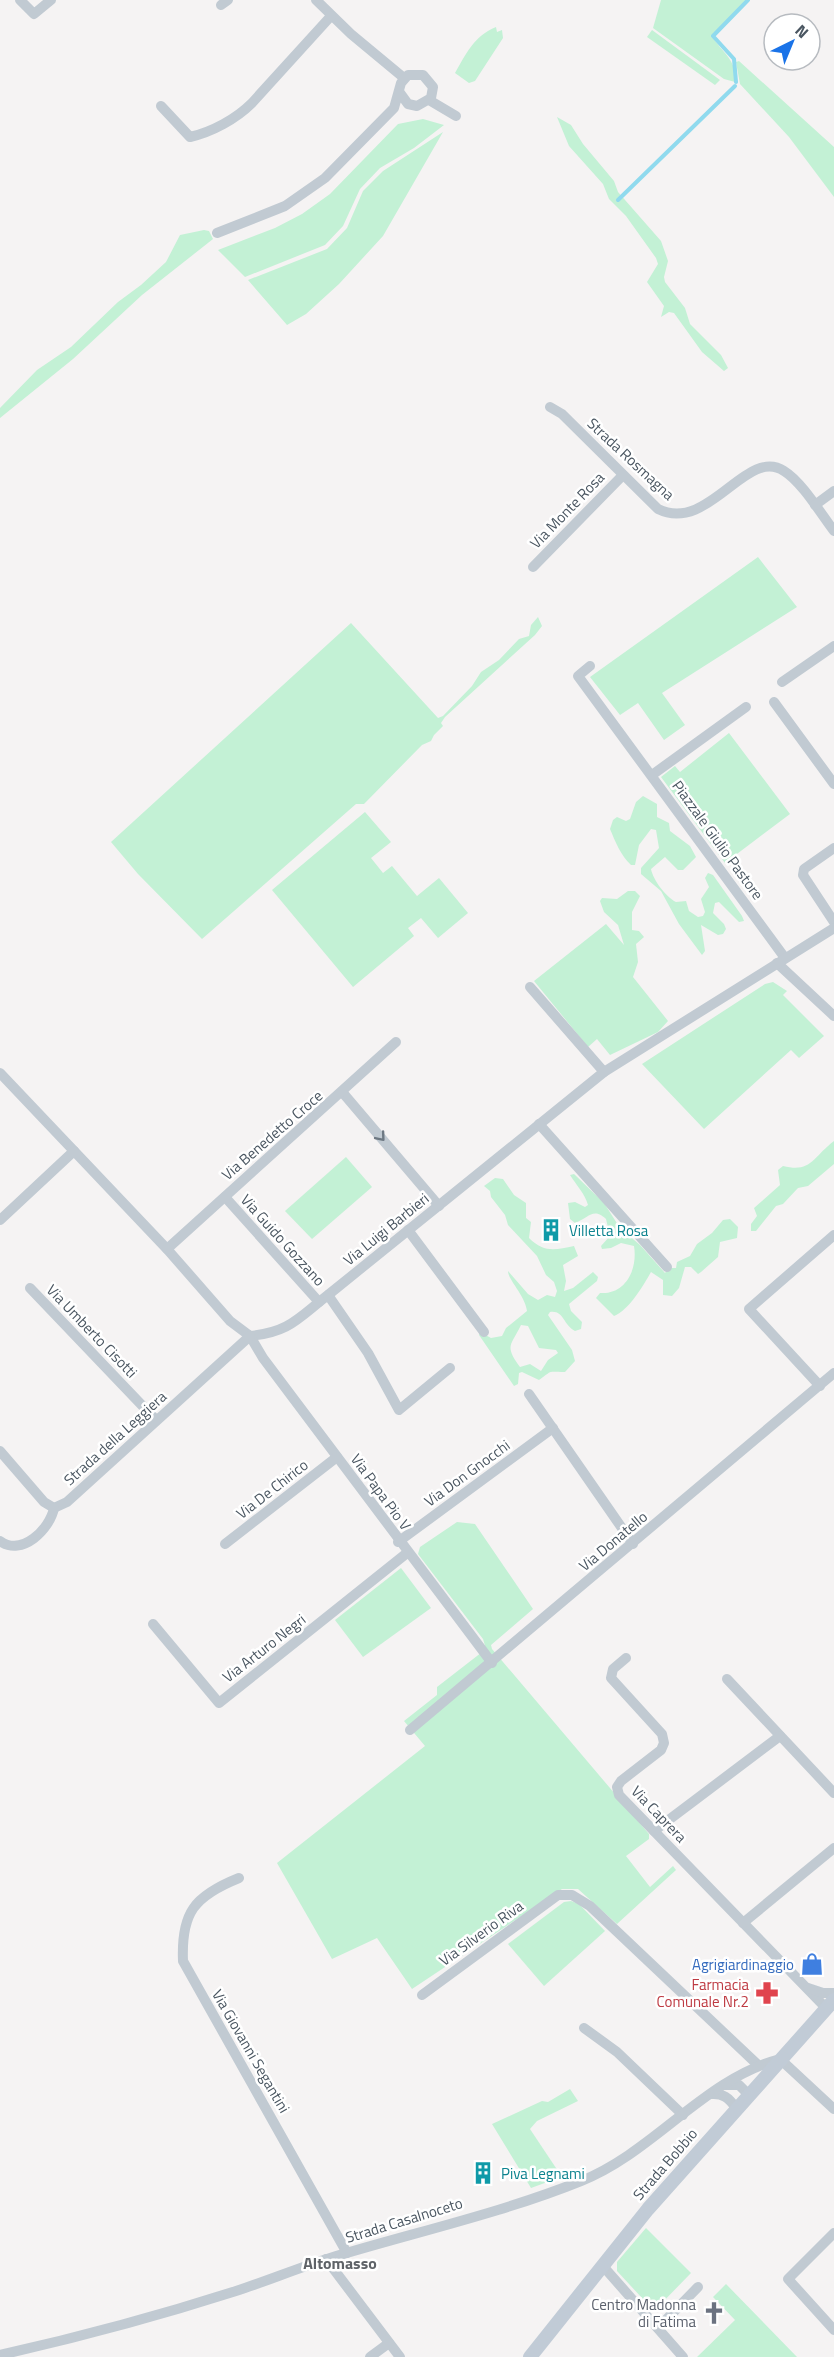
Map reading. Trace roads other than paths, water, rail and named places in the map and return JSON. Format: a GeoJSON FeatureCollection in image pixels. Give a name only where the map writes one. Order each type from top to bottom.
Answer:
{"type":"FeatureCollection","features":[{"type":"Feature","properties":{"kind":"main road","name":"Strada Bobbio"},"geometry":{"type":"LineString","coordinates":[[530,2357],[602,2265],[748,2094],[830,2004]]}},
{"type":"Feature","properties":{"kind":"street"},"geometry":{"type":"LineString","coordinates":[[20,0],[34,14],[51,0]]}},
{"type":"Feature","properties":{"kind":"street"},"geometry":{"type":"LineString","coordinates":[[316,0],[331,16],[404,78]]}},
{"type":"Feature","properties":{"kind":"street"},"geometry":{"type":"LineString","coordinates":[[161,106],[190,137],[238,116],[331,16]]}},
{"type":"Feature","properties":{"kind":"street"},"geometry":{"type":"LineString","coordinates":[[388,115],[412,106],[422,105],[429,100],[433,87],[428,78],[418,74],[404,78]]}},
{"type":"Feature","properties":{"kind":"street"},"geometry":{"type":"LineString","coordinates":[[218,233],[276,210],[300,197],[325,178],[388,115],[398,102],[404,78]]}},
{"type":"Feature","properties":{"kind":"street"},"geometry":{"type":"LineString","coordinates":[[400,93],[404,101],[412,106]]}},
{"type":"Feature","properties":{"kind":"street"},"geometry":{"type":"LineString","coordinates":[[429,100],[456,116]]}},
{"type":"Feature","properties":{"kind":"street","name":"Strada Rosmagna"},"geometry":{"type":"LineString","coordinates":[[550,407],[562,414],[658,509],[671,515],[692,512],[756,469],[773,466],[790,475],[834,531]]}},
{"type":"Feature","properties":{"kind":"street","name":"Via Monte Rosa"},"geometry":{"type":"LineString","coordinates":[[533,567],[623,475]]}},
{"type":"Feature","properties":{"kind":"street"},"geometry":{"type":"LineString","coordinates":[[814,505],[834,491]]}},
{"type":"Feature","properties":{"kind":"street"},"geometry":{"type":"LineString","coordinates":[[782,682],[834,646]]}},
{"type":"Feature","properties":{"kind":"street"},"geometry":{"type":"LineString","coordinates":[[590,666],[578,676],[652,775]]}},
{"type":"Feature","properties":{"kind":"street"},"geometry":{"type":"LineString","coordinates":[[774,702],[834,784]]}},
{"type":"Feature","properties":{"kind":"street","name":"Piazzale Giulio Pastore"},"geometry":{"type":"LineString","coordinates":[[746,707],[652,775],[781,961],[834,1016]]}},
{"type":"Feature","properties":{"kind":"street"},"geometry":{"type":"LineString","coordinates":[[834,848],[804,869],[802,875],[834,922]]}},
{"type":"Feature","properties":{"kind":"street","name":"Via Luigi Barbieri"},"geometry":{"type":"LineString","coordinates":[[250,1336],[274,1334],[291,1324],[604,1072],[834,928]]}},
{"type":"Feature","properties":{"kind":"street"},"geometry":{"type":"LineString","coordinates":[[530,987],[604,1072]]}},
{"type":"Feature","properties":{"kind":"street","name":"Via Benedetto Croce"},"geometry":{"type":"LineString","coordinates":[[167,1249],[343,1093],[396,1042]]}},
{"type":"Feature","properties":{"kind":"street"},"geometry":{"type":"LineString","coordinates":[[0,1073],[167,1249],[230,1321],[250,1336]]}},
{"type":"Feature","properties":{"kind":"street"},"geometry":{"type":"LineString","coordinates":[[343,1093],[439,1206]]}},
{"type":"Feature","properties":{"kind":"street"},"geometry":{"type":"LineString","coordinates":[[539,1124],[667,1267]]}},
{"type":"Feature","properties":{"kind":"street"},"geometry":{"type":"LineString","coordinates":[[0,1220],[74,1151]]}},
{"type":"Feature","properties":{"kind":"street","name":"Via Guido Gozzano"},"geometry":{"type":"LineString","coordinates":[[225,1197],[319,1302]]}},
{"type":"Feature","properties":{"kind":"street"},"geometry":{"type":"LineString","coordinates":[[408,1230],[484,1332]]}},
{"type":"Feature","properties":{"kind":"street"},"geometry":{"type":"LineString","coordinates":[[829,1380],[749,1309],[834,1235]]}},
{"type":"Feature","properties":{"kind":"street","name":"Via Umberto Cisotti"},"geometry":{"type":"LineString","coordinates":[[30,1288],[156,1420]]}},
{"type":"Feature","properties":{"kind":"street"},"geometry":{"type":"LineString","coordinates":[[328,1295],[368,1353],[399,1410],[450,1368]]}},
{"type":"Feature","properties":{"kind":"street","name":"Strada della Leggiera"},"geometry":{"type":"LineString","coordinates":[[0,1541],[16,1546],[30,1542],[52,1521],[54,1508],[68,1502],[250,1336]]}},
{"type":"Feature","properties":{"kind":"street","name":"Via Papa Pio V"},"geometry":{"type":"LineString","coordinates":[[250,1336],[263,1358],[398,1542],[492,1663]]}},
{"type":"Feature","properties":{"kind":"street","name":"Via Donatello"},"geometry":{"type":"LineString","coordinates":[[410,1730],[829,1380]]}},
{"type":"Feature","properties":{"kind":"street"},"geometry":{"type":"LineString","coordinates":[[529,1394],[633,1544]]}},
{"type":"Feature","properties":{"kind":"street","name":"Via Don Gnocchi"},"geometry":{"type":"LineString","coordinates":[[398,1542],[553,1428]]}},
{"type":"Feature","properties":{"kind":"street"},"geometry":{"type":"LineString","coordinates":[[0,1452],[44,1502],[54,1508]]}},
{"type":"Feature","properties":{"kind":"street","name":"Via De Chirico"},"geometry":{"type":"LineString","coordinates":[[225,1544],[337,1457]]}},
{"type":"Feature","properties":{"kind":"street","name":"Via Arturo Negri"},"geometry":{"type":"LineString","coordinates":[[153,1624],[219,1703],[407,1553]]}},
{"type":"Feature","properties":{"kind":"street","name":"Via Caprera"},"geometry":{"type":"LineString","coordinates":[[626,1658],[613,1669],[611,1678],[662,1734],[664,1743],[661,1750],[617,1787],[619,1794],[805,1987],[830,2004]]}},
{"type":"Feature","properties":{"kind":"street"},"geometry":{"type":"LineString","coordinates":[[727,1679],[834,1793]]}},
{"type":"Feature","properties":{"kind":"street"},"geometry":{"type":"LineString","coordinates":[[654,1831],[780,1736]]}},
{"type":"Feature","properties":{"kind":"street"},"geometry":{"type":"LineString","coordinates":[[743,1923],[834,1848]]}},
{"type":"Feature","properties":{"kind":"street","name":"Via Giovanni Segantini"},"geometry":{"type":"LineString","coordinates":[[239,1878],[216,1888],[195,1905],[182,1934],[183,1961],[347,2253]]}},
{"type":"Feature","properties":{"kind":"street","name":"Via Silverio Riva"},"geometry":{"type":"LineString","coordinates":[[422,1995],[558,1896],[580,1898],[758,2065]]}},
{"type":"Feature","properties":{"kind":"street"},"geometry":{"type":"LineString","coordinates":[[805,1987],[823,1993],[834,1993]]}},
{"type":"Feature","properties":{"kind":"street"},"geometry":{"type":"LineString","coordinates":[[584,2028],[617,2052],[683,2115]]}},
{"type":"Feature","properties":{"kind":"street"},"geometry":{"type":"LineString","coordinates":[[780,2059],[834,2109]]}},
{"type":"Feature","properties":{"kind":"street","name":"Strada Casalnoceto"},"geometry":{"type":"LineString","coordinates":[[0,2355],[108,2331],[239,2290],[326,2259],[581,2181],[608,2168],[724,2085],[758,2065],[780,2059]]}},
{"type":"Feature","properties":{"kind":"street"},"geometry":{"type":"LineString","coordinates":[[724,2085],[739,2085],[748,2094]]}},
{"type":"Feature","properties":{"kind":"street"},"geometry":{"type":"LineString","coordinates":[[711,2094],[719,2094],[730,2099],[736,2108]]}},
{"type":"Feature","properties":{"kind":"street"},"geometry":{"type":"LineString","coordinates":[[834,2233],[788,2279],[834,2330]]}},
{"type":"Feature","properties":{"kind":"street"},"geometry":{"type":"LineString","coordinates":[[326,2259],[400,2357]]}},
{"type":"Feature","properties":{"kind":"street"},"geometry":{"type":"LineString","coordinates":[[602,2265],[683,2357]]}},
{"type":"Feature","properties":{"kind":"street"},"geometry":{"type":"LineString","coordinates":[[658,2328],[698,2287]]}},
{"type":"Feature","properties":{"kind":"street"},"geometry":{"type":"LineString","coordinates":[[370,2357],[388,2343]]}},
{"type":"Feature","properties":{"kind":"waterway"},"geometry":{"type":"LineString","coordinates":[[736,82],[734,59],[713,36],[748,0]]}},
{"type":"Feature","properties":{"kind":"waterway"},"geometry":{"type":"LineString","coordinates":[[618,200],[735,86]]}},
{"type":"Feature","properties":{"kind":"place","name":"Villetta Rosa"},"geometry":{"type":"Point","coordinates":[551,1230]}},
{"type":"Feature","properties":{"kind":"place","name":"Agrigiardinaggio"},"geometry":{"type":"Point","coordinates":[812,1964]}},
{"type":"Feature","properties":{"kind":"place","name":"Farmacia Comunale Nr.2"},"geometry":{"type":"Point","coordinates":[767,1993]}},
{"type":"Feature","properties":{"kind":"place","name":"Piva Legnami"},"geometry":{"type":"Point","coordinates":[483,2173]}},
{"type":"Feature","properties":{"kind":"place","name":"Centro Madonna di Fatima"},"geometry":{"type":"Point","coordinates":[714,2313]}},
{"type":"Feature","properties":{"kind":"district","name":"Altomasso"},"geometry":{"type":"Point","coordinates":[340,2263]}}]}
